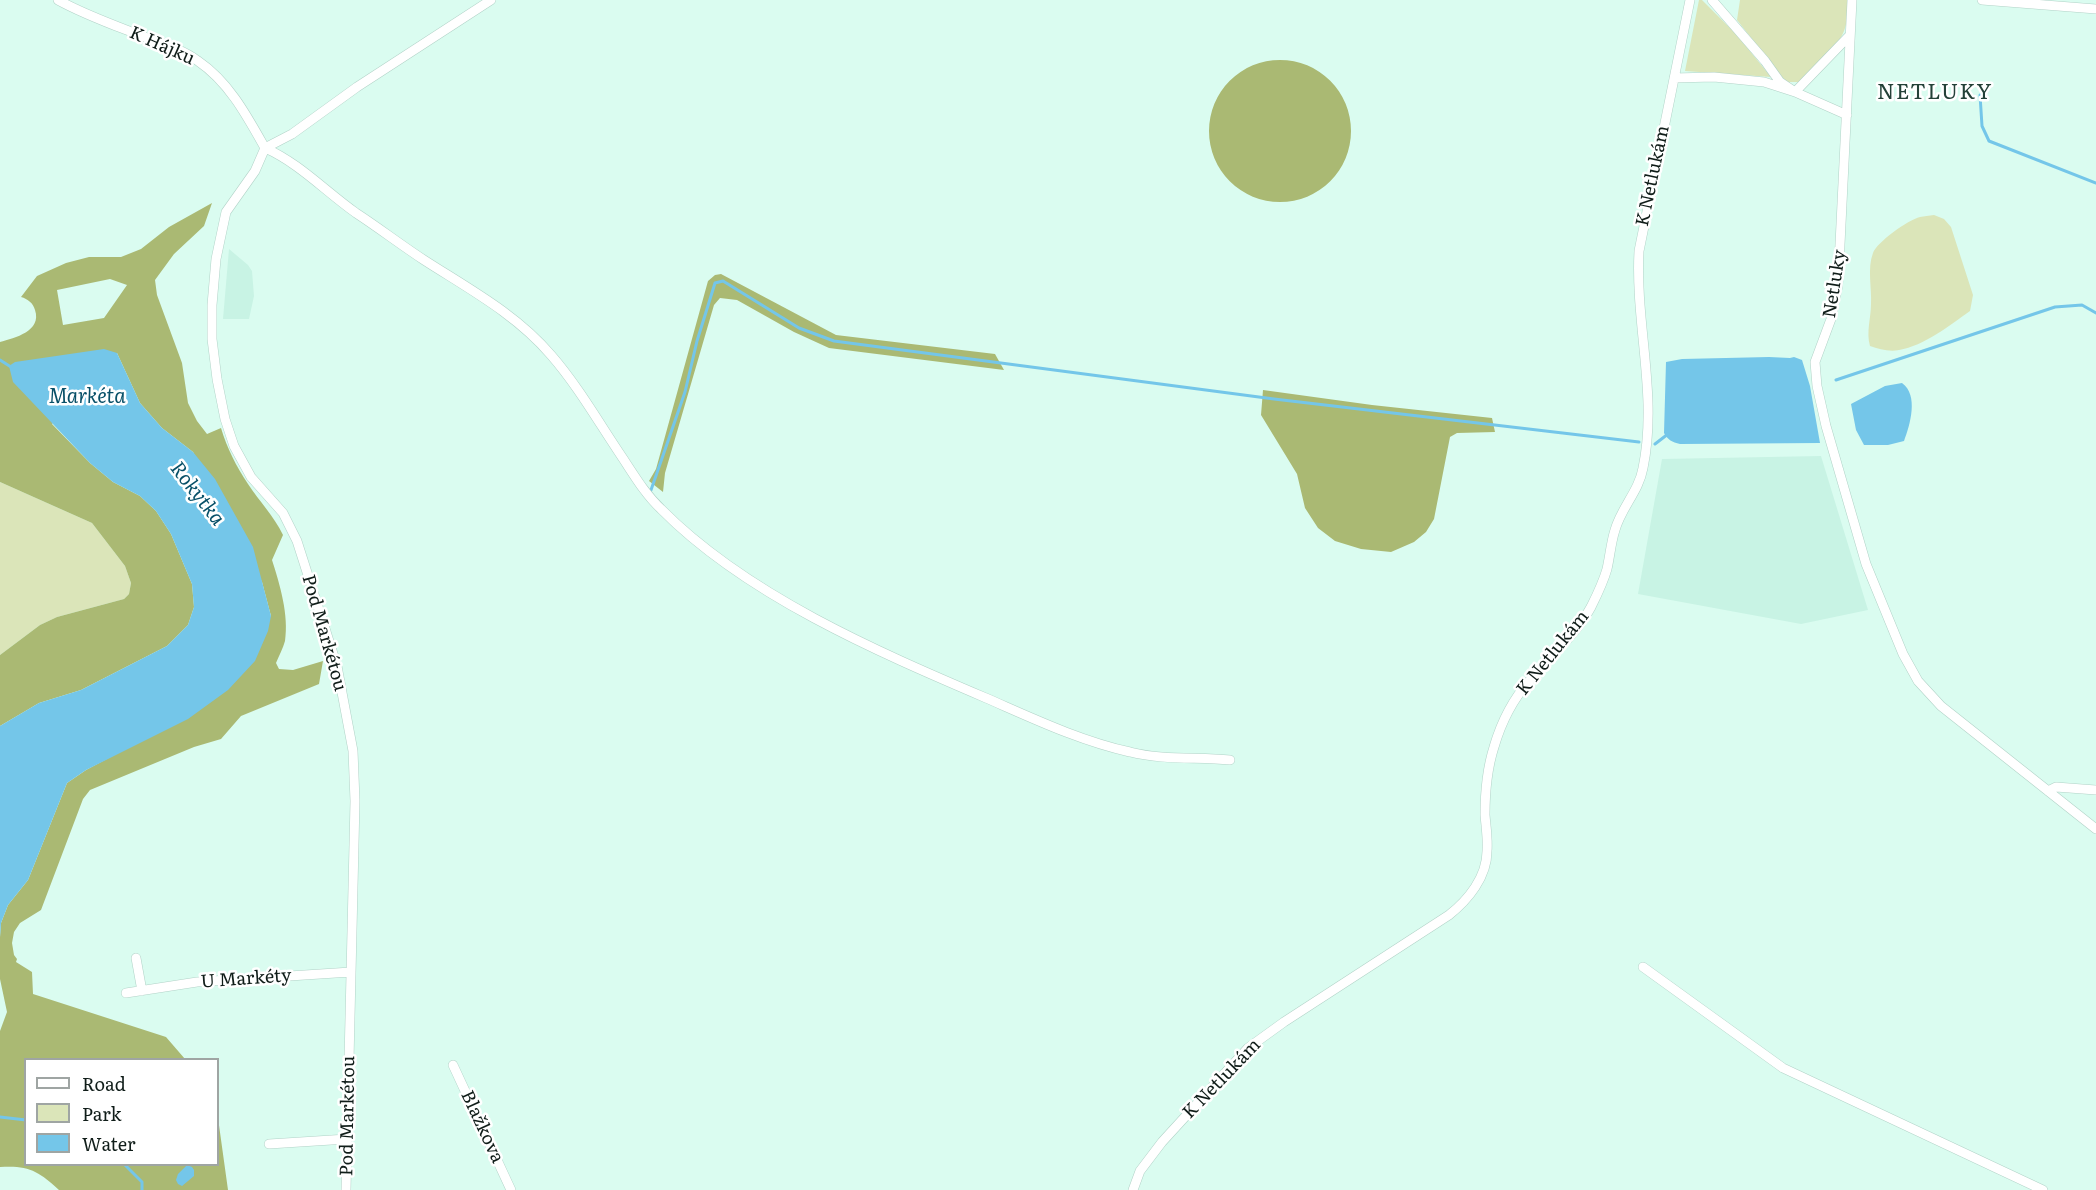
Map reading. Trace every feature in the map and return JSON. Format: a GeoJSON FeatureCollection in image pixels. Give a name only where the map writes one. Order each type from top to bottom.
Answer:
{"type":"FeatureCollection","features":[{"type":"Feature","properties":{"kind":"street","name":"K Hájku"},"geometry":{"type":"LineString","coordinates":[[58,0],[80,12],[198,60],[228,88],[249,118],[265,148]]}},
{"type":"Feature","properties":{"kind":"street"},"geometry":{"type":"LineString","coordinates":[[265,148],[292,134],[357,87],[491,0]]}},
{"type":"Feature","properties":{"kind":"street","name":"K Netlukám"},"geometry":{"type":"LineString","coordinates":[[1132,1190],[1140,1171],[1162,1142],[1248,1048],[1449,915],[1467,899],[1478,881],[1488,853],[1485,813],[1487,779],[1499,732],[1521,691],[1572,635],[1589,610],[1607,568],[1614,530],[1634,495],[1643,471],[1648,434],[1649,399],[1638,288],[1638,251],[1690,0]]}},
{"type":"Feature","properties":{"kind":"street"},"geometry":{"type":"LineString","coordinates":[[1712,0],[1765,61],[1780,82],[1795,92]]}},
{"type":"Feature","properties":{"kind":"street","name":"Netluky"},"geometry":{"type":"LineString","coordinates":[[1852,0],[1838,285],[1832,319],[1815,362],[1817,386],[1866,564],[1903,654],[1918,681],[1941,706],[2096,829]]}},
{"type":"Feature","properties":{"kind":"street"},"geometry":{"type":"LineString","coordinates":[[1982,0],[2096,9]]}},
{"type":"Feature","properties":{"kind":"street"},"geometry":{"type":"LineString","coordinates":[[1795,92],[1850,35]]}},
{"type":"Feature","properties":{"kind":"street"},"geometry":{"type":"LineString","coordinates":[[1674,78],[1714,77],[1764,82],[1795,92],[1847,115]]}},
{"type":"Feature","properties":{"kind":"street"},"geometry":{"type":"LineString","coordinates":[[265,148],[285,157],[342,203],[422,258],[492,302],[523,327],[551,355],[642,488],[659,508],[695,541],[738,572],[788,603],[894,658],[1073,734],[1148,756],[1230,760]]}},
{"type":"Feature","properties":{"kind":"street","name":"Pod Markétou"},"geometry":{"type":"LineString","coordinates":[[265,148],[255,171],[226,212],[216,259],[212,304],[215,359],[225,419],[234,446],[251,477],[283,513],[297,541],[337,666],[353,751],[355,777],[346,1190]]}},
{"type":"Feature","properties":{"kind":"street"},"geometry":{"type":"LineString","coordinates":[[2048,791],[2056,787],[2096,790]]}},
{"type":"Feature","properties":{"kind":"street"},"geometry":{"type":"LineString","coordinates":[[136,958],[142,991]]}},
{"type":"Feature","properties":{"kind":"street"},"geometry":{"type":"LineString","coordinates":[[1643,968],[1783,1068],[2043,1190]]}},
{"type":"Feature","properties":{"kind":"street","name":"U Markéty"},"geometry":{"type":"LineString","coordinates":[[126,993],[197,982],[351,972]]}},
{"type":"Feature","properties":{"kind":"street","name":"Blažkova"},"geometry":{"type":"LineString","coordinates":[[453,1065],[510,1190]]}},
{"type":"Feature","properties":{"kind":"street"},"geometry":{"type":"LineString","coordinates":[[269,1144],[347,1139]]}},
{"type":"Feature","properties":{"kind":"shaded area"},"geometry":{"type":"Polygon","coordinates":[[[229,249],[252,271],[254,296],[249,319],[223,319],[229,249]]]}},
{"type":"Feature","properties":{"kind":"shaded area"},"geometry":{"type":"Polygon","coordinates":[[[1821,456],[1868,610],[1801,624],[1638,594],[1662,459],[1821,456]]]}},
{"type":"Feature","properties":{"kind":"green space"},"geometry":{"type":"Polygon","coordinates":[[[1699,0],[1702,0],[1736,34],[1771,77],[1685,71],[1699,0]]]}},
{"type":"Feature","properties":{"kind":"green space"},"geometry":{"type":"Polygon","coordinates":[[[1740,0],[1848,0],[1846,25],[1837,43],[1819,64],[1799,82],[1786,82],[1737,20],[1740,0]]]}},
{"type":"Feature","properties":{"kind":"green space"},"geometry":{"type":"Polygon","coordinates":[[[1280,60],[1307,66],[1330,81],[1345,104],[1351,131],[1345,158],[1330,181],[1307,196],[1280,202],[1253,196],[1230,181],[1215,158],[1209,131],[1215,104],[1230,81],[1253,66],[1280,60]]]}},
{"type":"Feature","properties":{"kind":"green space"},"geometry":{"type":"Polygon","coordinates":[[[212,203],[204,226],[174,254],[155,280],[157,295],[182,363],[188,403],[197,421],[207,434],[221,428],[240,470],[283,535],[272,560],[281,590],[286,621],[285,641],[276,663],[279,669],[293,670],[323,661],[319,684],[241,716],[221,739],[194,747],[90,790],[83,799],[41,910],[20,923],[14,932],[12,943],[16,962],[32,972],[33,994],[166,1037],[184,1058],[24,1058],[24,1166],[219,1166],[219,1125],[228,1190],[59,1190],[39,1174],[26,1168],[0,1167],[0,1031],[7,1012],[0,979],[1,923],[8,905],[28,880],[67,783],[114,755],[271,616],[262,582],[193,452],[162,428],[140,403],[117,353],[52,424],[90,463],[113,482],[140,496],[156,511],[171,534],[192,584],[194,607],[188,625],[167,646],[81,690],[39,703],[0,726],[0,655],[40,625],[57,617],[124,599],[129,594],[131,583],[125,566],[92,523],[0,482],[0,342],[26,332],[35,323],[34,308],[30,302],[21,297],[37,276],[66,263],[89,257],[121,257],[141,249],[169,227],[212,203]],[[110,279],[57,290],[63,325],[104,318],[127,285],[110,279]]]}},
{"type":"Feature","properties":{"kind":"green space"},"geometry":{"type":"Polygon","coordinates":[[[1934,215],[1944,219],[1951,227],[1973,295],[1970,311],[1936,334],[1908,348],[1892,351],[1870,346],[1868,336],[1871,304],[1870,272],[1873,253],[1880,243],[1901,227],[1920,217],[1934,215]]]}},
{"type":"Feature","properties":{"kind":"green space"},"geometry":{"type":"Polygon","coordinates":[[[721,274],[836,335],[995,354],[1004,370],[829,348],[794,332],[737,300],[720,298],[714,305],[665,473],[663,492],[649,481],[656,469],[708,281],[715,275],[721,274]]]}},
{"type":"Feature","properties":{"kind":"green space"},"geometry":{"type":"Polygon","coordinates":[[[1263,390],[1492,418],[1495,432],[1457,433],[1450,437],[1434,519],[1426,532],[1414,542],[1391,552],[1361,549],[1335,541],[1318,528],[1305,508],[1297,474],[1261,415],[1263,390]]]}},
{"type":"Feature","properties":{"kind":"green space"},"geometry":{"type":"Polygon","coordinates":[[[0,482],[92,523],[125,566],[131,583],[129,594],[124,599],[57,617],[40,625],[0,655],[0,482]]]}},
{"type":"Feature","properties":{"kind":"water","name":"Markéta"},"geometry":{"type":"Polygon","coordinates":[[[104,349],[117,353],[140,403],[162,428],[193,452],[215,479],[253,547],[271,616],[268,631],[255,661],[228,690],[188,719],[86,770],[67,783],[28,880],[8,905],[1,923],[0,937],[0,726],[39,703],[81,690],[167,646],[188,625],[194,607],[192,584],[171,534],[156,511],[140,496],[113,482],[90,463],[13,382],[9,366],[15,362],[104,349]]]}},
{"type":"Feature","properties":{"kind":"water"},"geometry":{"type":"Polygon","coordinates":[[[1794,357],[1802,360],[1810,386],[1820,443],[1680,444],[1670,440],[1664,433],[1666,362],[1682,359],[1794,357]]]}},
{"type":"Feature","properties":{"kind":"water"},"geometry":{"type":"Polygon","coordinates":[[[1902,383],[1907,388],[1912,402],[1909,427],[1904,441],[1888,445],[1864,445],[1856,430],[1851,404],[1885,386],[1902,383]]]}},
{"type":"Feature","properties":{"kind":"water"},"geometry":{"type":"Polygon","coordinates":[[[186,1166],[194,1170],[194,1176],[182,1186],[176,1180],[178,1174],[186,1166]]]}},
{"type":"Feature","properties":{"kind":"waterway"},"geometry":{"type":"LineString","coordinates":[[1980,95],[1982,126],[1989,141],[2096,183]]}},
{"type":"Feature","properties":{"kind":"waterway"},"geometry":{"type":"LineString","coordinates":[[651,490],[685,392],[697,341],[715,283],[723,281],[799,328],[834,341],[1274,399],[1639,442]]}},
{"type":"Feature","properties":{"kind":"waterway"},"geometry":{"type":"LineString","coordinates":[[1836,380],[2055,307],[2082,305],[2096,313]]}},
{"type":"Feature","properties":{"kind":"waterway","name":"Rokytka"},"geometry":{"type":"LineString","coordinates":[[0,360],[11,367]]}},
{"type":"Feature","properties":{"kind":"waterway"},"geometry":{"type":"LineString","coordinates":[[1655,444],[1668,434]]}},
{"type":"Feature","properties":{"kind":"waterway","name":"Rokytka"},"geometry":{"type":"LineString","coordinates":[[0,1117],[24,1120]]}},
{"type":"Feature","properties":{"kind":"waterway","name":"Rokytka"},"geometry":{"type":"LineString","coordinates":[[126,1166],[142,1182],[142,1190]]}},
{"type":"Feature","properties":{"kind":"district","name":"NETLUKY"},"geometry":{"type":"Point","coordinates":[1935,93]}}]}
